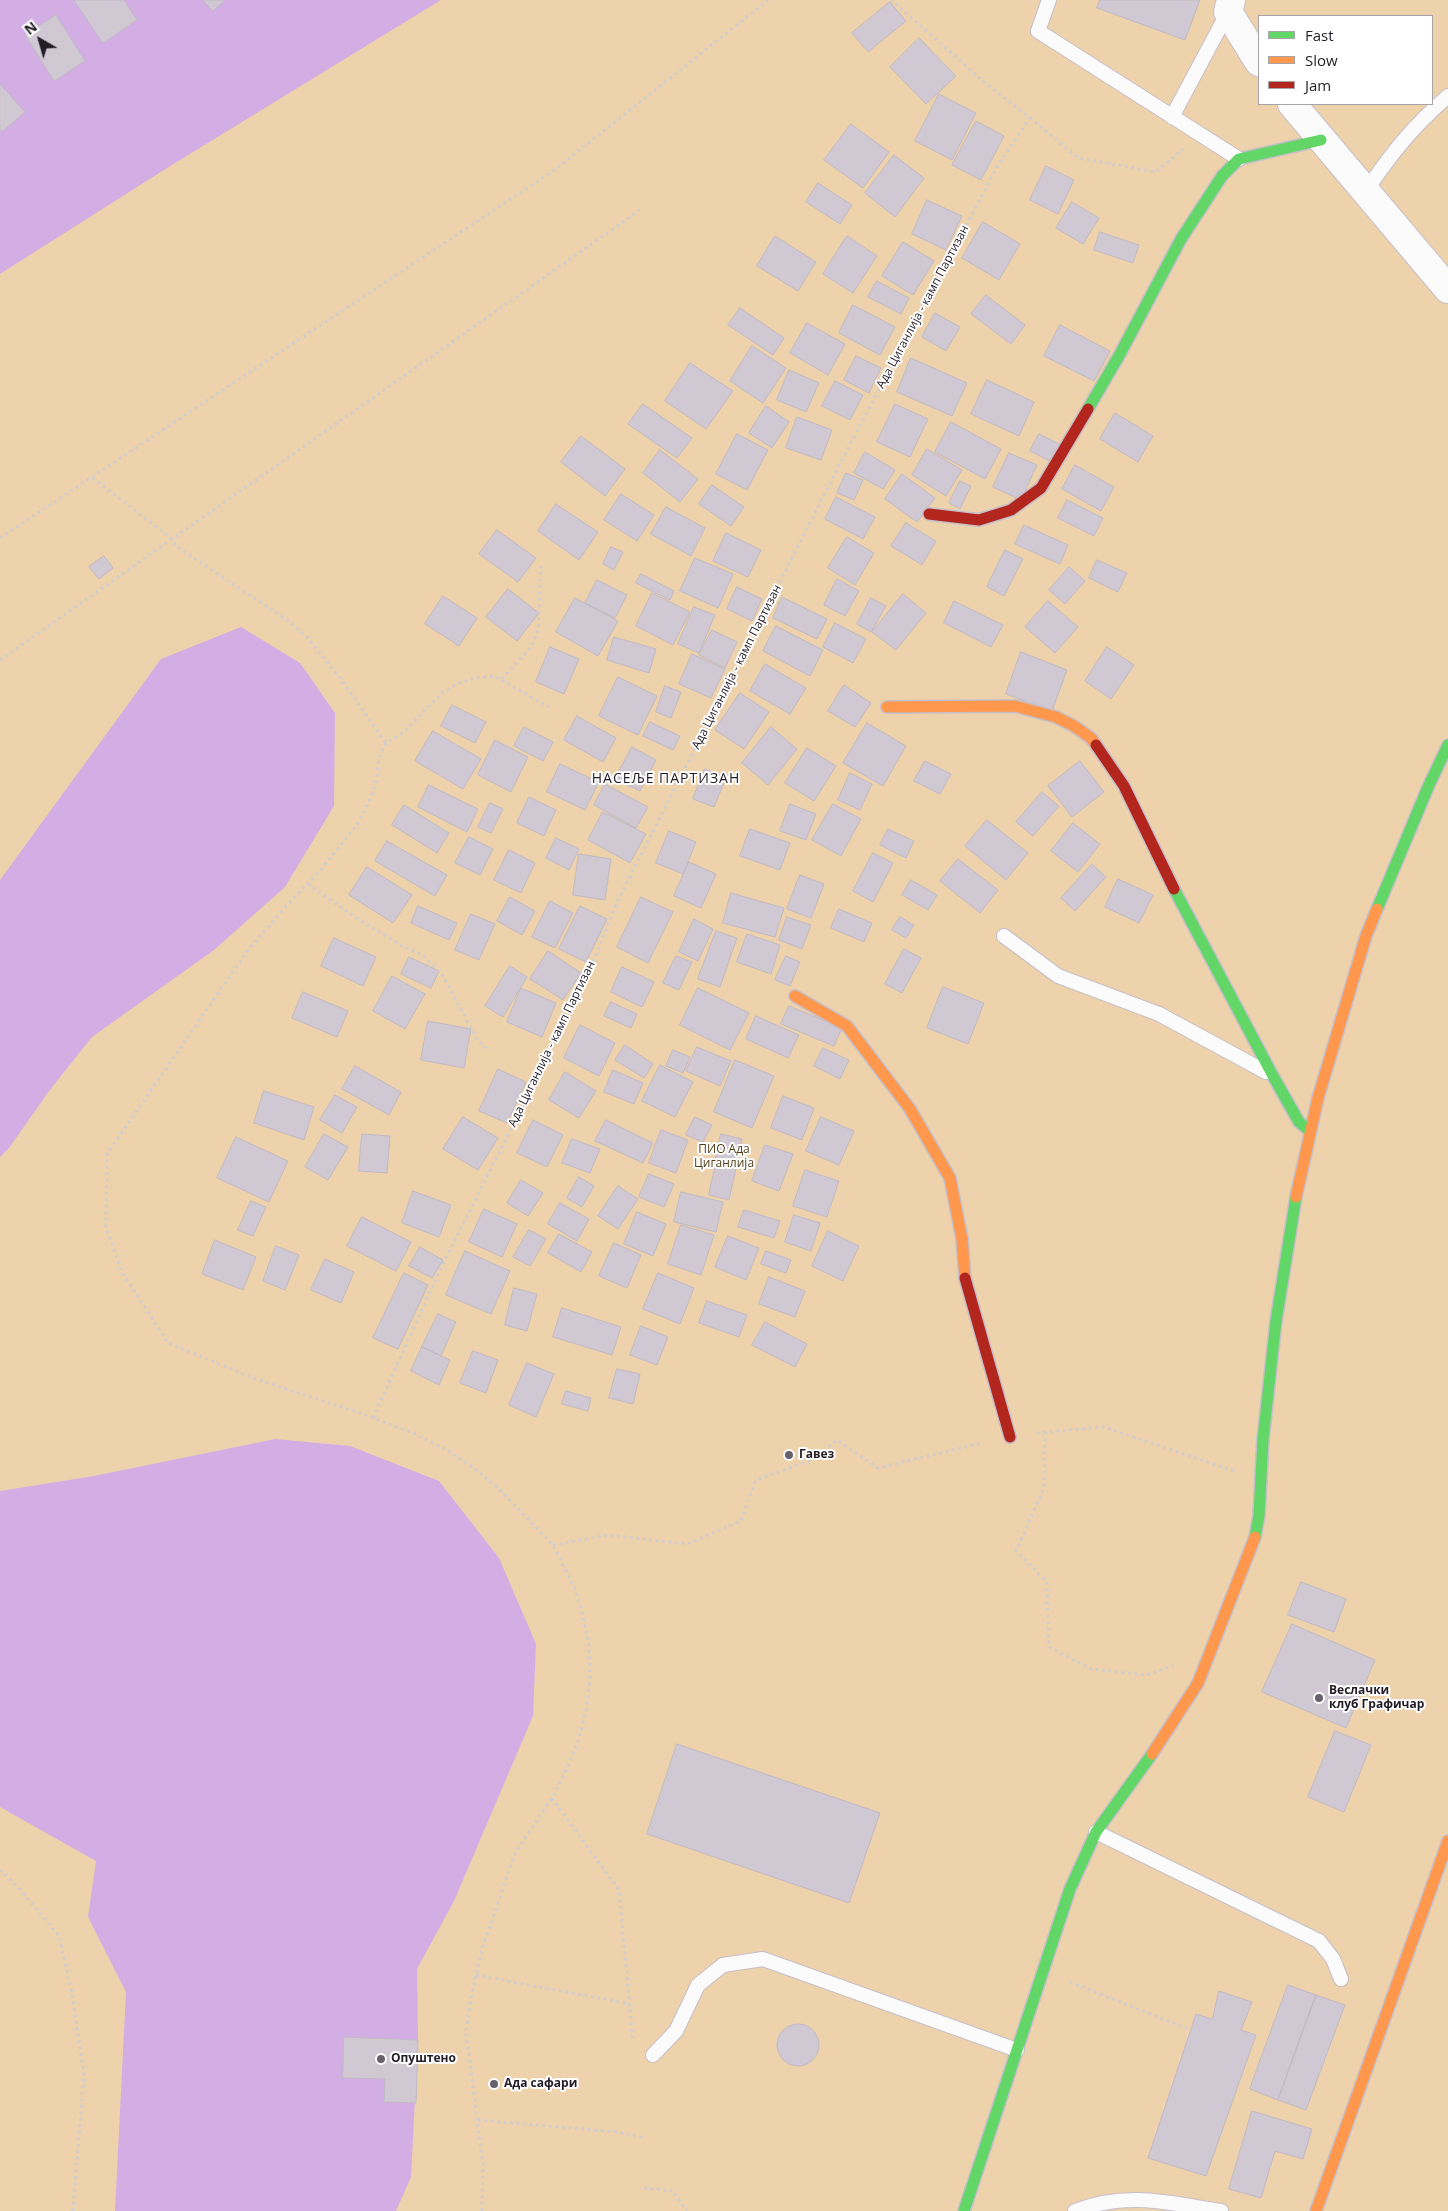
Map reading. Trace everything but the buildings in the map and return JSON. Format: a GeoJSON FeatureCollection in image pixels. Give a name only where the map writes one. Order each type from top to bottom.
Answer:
{"type":"FeatureCollection","features":[{"type":"Feature","properties":{"kind":"street"},"geometry":{"type":"LineString","coordinates":[[1229,6],[1258,60]]}},
{"type":"Feature","properties":{"kind":"street"},"geometry":{"type":"LineString","coordinates":[[1293,105],[1448,289]]}},
{"type":"Feature","properties":{"kind":"street"},"geometry":{"type":"LineString","coordinates":[[929,514],[979,520],[995,516],[1019,505],[1041,488],[1120,354],[1181,240],[1222,176],[1239,159],[1322,140]]}},
{"type":"Feature","properties":{"kind":"street"},"geometry":{"type":"LineString","coordinates":[[887,707],[1016,706],[1056,716],[1091,738],[1124,786],[1162,866],[1273,1076],[1299,1122],[1310,1131]]}},
{"type":"Feature","properties":{"kind":"street"},"geometry":{"type":"LineString","coordinates":[[964,2211],[1070,1889],[1084,1855],[1096,1832],[1186,1704],[1211,1654],[1254,1542],[1259,1515],[1267,1397],[1276,1320],[1293,1210],[1318,1098],[1366,936],[1448,744]]}},
{"type":"Feature","properties":{"kind":"street"},"geometry":{"type":"LineString","coordinates":[[795,996],[847,1026],[910,1109],[950,1178],[962,1239],[965,1283],[1010,1437]]}},
{"type":"Feature","properties":{"kind":"street"},"geometry":{"type":"LineString","coordinates":[[1316,2211],[1448,1841]]}},
{"type":"Feature","properties":{"kind":"lane"},"geometry":{"type":"LineString","coordinates":[[1049,0],[1038,31],[1239,159]]}},
{"type":"Feature","properties":{"kind":"lane"},"geometry":{"type":"LineString","coordinates":[[1172,117],[1229,6]]}},
{"type":"Feature","properties":{"kind":"lane"},"geometry":{"type":"LineString","coordinates":[[1365,192],[1420,120],[1448,96]]}},
{"type":"Feature","properties":{"kind":"lane"},"geometry":{"type":"LineString","coordinates":[[1004,936],[1058,976],[1159,1014],[1273,1076]]}},
{"type":"Feature","properties":{"kind":"lane"},"geometry":{"type":"LineString","coordinates":[[1096,1832],[1319,1941],[1333,1959],[1342,1979]]}},
{"type":"Feature","properties":{"kind":"lane"},"geometry":{"type":"LineString","coordinates":[[653,2055],[676,2031],[698,1985],[723,1965],[763,1959],[1017,2050]]}},
{"type":"Feature","properties":{"kind":"lane"},"geometry":{"type":"LineString","coordinates":[[1075,2211],[1114,2200],[1145,2199],[1222,2211]]}},
{"type":"Feature","properties":{"kind":"path"},"geometry":{"type":"LineString","coordinates":[[0,538],[556,169],[768,0]]}},
{"type":"Feature","properties":{"kind":"path"},"geometry":{"type":"LineString","coordinates":[[891,0],[990,87],[1078,158],[1156,172],[1200,135]]}},
{"type":"Feature","properties":{"kind":"path","name":"Ада Циганлија - камп Партизан"},"geometry":{"type":"LineString","coordinates":[[373,1418],[438,1274],[584,984],[618,900],[846,452],[998,165],[1030,118]]}},
{"type":"Feature","properties":{"kind":"path"},"geometry":{"type":"LineString","coordinates":[[0,660],[640,210]]}},
{"type":"Feature","properties":{"kind":"path"},"geometry":{"type":"LineString","coordinates":[[93,477],[172,539],[177,547],[286,619],[306,636],[341,679],[386,743]]}},
{"type":"Feature","properties":{"kind":"path"},"geometry":{"type":"LineString","coordinates":[[502,679],[531,647],[538,630],[541,566]]}},
{"type":"Feature","properties":{"kind":"path"},"geometry":{"type":"LineString","coordinates":[[482,2211],[483,2165],[466,2034],[470,2002],[482,1950],[515,1853],[529,1829],[552,1798],[578,1742],[586,1711],[590,1680],[589,1644],[575,1590],[553,1544],[501,1491],[478,1471],[447,1450],[413,1432],[253,1378],[168,1343],[122,1272],[106,1227],[107,1154],[248,950],[358,826],[376,783],[379,758],[386,743],[404,732],[444,692],[459,682],[494,676],[549,707]]}},
{"type":"Feature","properties":{"kind":"path"},"geometry":{"type":"LineString","coordinates":[[308,884],[356,918],[404,947],[423,955],[433,964],[443,976],[478,1041],[487,1049]]}},
{"type":"Feature","properties":{"kind":"path"},"geometry":{"type":"LineString","coordinates":[[553,1544],[609,1535],[687,1544],[741,1521],[756,1480],[809,1461],[837,1440],[878,1468],[1010,1437],[1104,1427],[1260,1480]]}},
{"type":"Feature","properties":{"kind":"path"},"geometry":{"type":"LineString","coordinates":[[1045,1432],[1044,1488],[1016,1551],[1046,1582],[1050,1647],[1091,1669],[1146,1675],[1211,1654]]}},
{"type":"Feature","properties":{"kind":"path"},"geometry":{"type":"LineString","coordinates":[[552,1798],[619,1890],[634,2043]]}},
{"type":"Feature","properties":{"kind":"path"},"geometry":{"type":"LineString","coordinates":[[0,1870],[17,1886],[59,1936],[72,1992],[84,2075],[73,2211]]}},
{"type":"Feature","properties":{"kind":"path"},"geometry":{"type":"LineString","coordinates":[[1044,1972],[1191,2030]]}},
{"type":"Feature","properties":{"kind":"path"},"geometry":{"type":"LineString","coordinates":[[476,1975],[630,2004]]}},
{"type":"Feature","properties":{"kind":"path"},"geometry":{"type":"LineString","coordinates":[[478,2120],[616,2132],[646,2138]]}},
{"type":"Feature","properties":{"kind":"path"},"geometry":{"type":"LineString","coordinates":[[644,2188],[672,2191],[687,2211]]}},
{"type":"Feature","properties":{"kind":"green space","name":"ПИО Ада Циганлија"},"geometry":{"type":"Polygon","coordinates":[[[0,0],[1448,0],[1448,2211],[0,2211],[0,0]]]}},
{"type":"Feature","properties":{"kind":"shaded area"},"geometry":{"type":"Polygon","coordinates":[[[0,0],[441,0],[167,168],[0,274],[0,0]]]}},
{"type":"Feature","properties":{"kind":"shaded area"},"geometry":{"type":"Polygon","coordinates":[[[241,627],[300,663],[335,713],[334,806],[285,887],[214,950],[92,1037],[49,1091],[9,1148],[0,1157],[0,880],[161,659],[241,627]]]}},
{"type":"Feature","properties":{"kind":"shaded area"},"geometry":{"type":"Polygon","coordinates":[[[275,1439],[350,1446],[439,1481],[499,1558],[536,1644],[533,1716],[454,1901],[417,1969],[418,2040],[411,2177],[396,2211],[115,2211],[126,1992],[88,1917],[96,1861],[0,1807],[0,1491],[94,1476],[275,1439]]]}},
{"type":"Feature","properties":{"kind":"traffic: fast"},"geometry":{"type":"LineString","coordinates":[[1088,409],[1120,354],[1181,239],[1222,176],[1239,159],[1321,140]]}},
{"type":"Feature","properties":{"kind":"traffic: fast"},"geometry":{"type":"LineString","coordinates":[[1377,909],[1429,785],[1448,745]]}},
{"type":"Feature","properties":{"kind":"traffic: fast"},"geometry":{"type":"LineString","coordinates":[[1174,889],[1273,1076],[1299,1122],[1310,1131]]}},
{"type":"Feature","properties":{"kind":"traffic: fast"},"geometry":{"type":"LineString","coordinates":[[1255,1537],[1259,1515],[1263,1439],[1276,1321],[1296,1197]]}},
{"type":"Feature","properties":{"kind":"traffic: fast"},"geometry":{"type":"LineString","coordinates":[[964,2211],[1070,1889],[1096,1832],[1152,1754]]}},
{"type":"Feature","properties":{"kind":"traffic: slow"},"geometry":{"type":"LineString","coordinates":[[887,707],[1015,706],[1056,717],[1074,726],[1091,738],[1096,745]]}},
{"type":"Feature","properties":{"kind":"traffic: slow"},"geometry":{"type":"LineString","coordinates":[[1296,1197],[1318,1098],[1366,936],[1377,909]]}},
{"type":"Feature","properties":{"kind":"traffic: slow"},"geometry":{"type":"LineString","coordinates":[[795,996],[847,1026],[910,1109],[950,1178],[962,1239],[965,1278]]}},
{"type":"Feature","properties":{"kind":"traffic: slow"},"geometry":{"type":"LineString","coordinates":[[1152,1754],[1198,1683],[1255,1537]]}},
{"type":"Feature","properties":{"kind":"traffic: slow"},"geometry":{"type":"LineString","coordinates":[[1316,2211],[1448,1841]]}},
{"type":"Feature","properties":{"kind":"traffic: jam"},"geometry":{"type":"LineString","coordinates":[[929,514],[979,520],[1011,510],[1041,488],[1088,409]]}},
{"type":"Feature","properties":{"kind":"traffic: jam"},"geometry":{"type":"LineString","coordinates":[[1096,745],[1124,786],[1174,889]]}},
{"type":"Feature","properties":{"kind":"traffic: jam"},"geometry":{"type":"LineString","coordinates":[[965,1278],[1010,1437]]}},
{"type":"Feature","properties":{"kind":"place","name":"Гавез"},"geometry":{"type":"Point","coordinates":[789,1455]}},
{"type":"Feature","properties":{"kind":"place","name":"Веслачки клуб Графичар"},"geometry":{"type":"Point","coordinates":[1319,1698]}},
{"type":"Feature","properties":{"kind":"place","name":"Опуштено"},"geometry":{"type":"Point","coordinates":[381,2059]}},
{"type":"Feature","properties":{"kind":"place","name":"Ада сафари"},"geometry":{"type":"Point","coordinates":[494,2084]}},
{"type":"Feature","properties":{"kind":"district","name":"НАСЕЉЕ ПАРТИЗАН"},"geometry":{"type":"Point","coordinates":[666,779]}}]}
